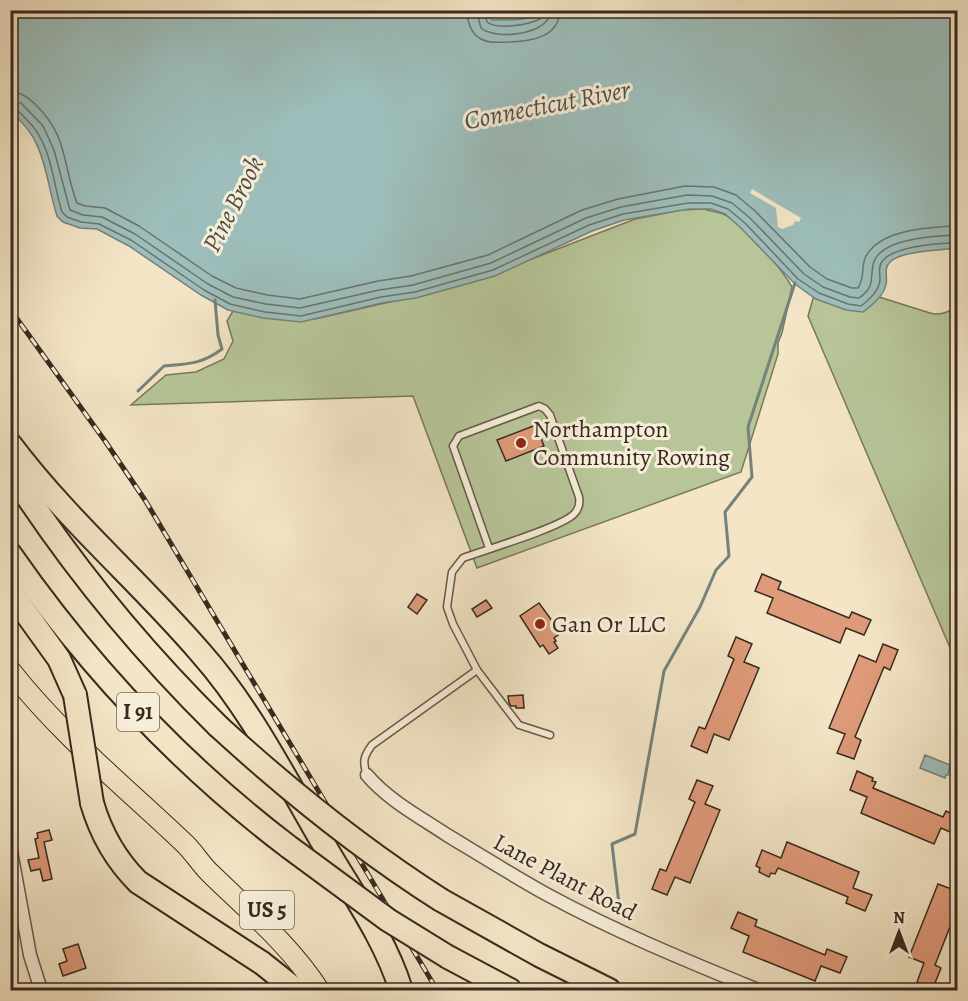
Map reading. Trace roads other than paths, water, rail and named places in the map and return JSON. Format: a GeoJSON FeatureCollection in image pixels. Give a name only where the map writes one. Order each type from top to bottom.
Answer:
{"type":"FeatureCollection","features":[{"type":"Feature","properties":{"kind":"highway"},"geometry":{"type":"LineString","coordinates":[[10,444],[61,506],[199,650],[246,712],[372,927],[396,973],[401,990]]}},
{"type":"Feature","properties":{"kind":"highway","name":"I 91"},"geometry":{"type":"LineString","coordinates":[[10,471],[51,533],[98,595],[149,655],[218,726],[277,779],[347,835],[441,900],[539,955],[609,990]]}},
{"type":"Feature","properties":{"kind":"highway","name":"I 91"},"geometry":{"type":"LineString","coordinates":[[10,554],[51,610],[126,700],[211,783],[289,847],[388,920],[448,957],[510,990]]}},
{"type":"Feature","properties":{"kind":"highway"},"geometry":{"type":"LineString","coordinates":[[10,591],[59,659],[75,695],[92,803],[103,836],[122,866],[138,882],[262,963],[296,990]]}},
{"type":"Feature","properties":{"kind":"main road","name":"US 5"},"geometry":{"type":"LineString","coordinates":[[12,676],[77,744],[187,846],[208,872],[281,942],[319,990]]}},
{"type":"Feature","properties":{"kind":"main road","name":"US 5"},"geometry":{"type":"LineString","coordinates":[[187,846],[216,862],[254,896],[301,946],[333,990]]}},
{"type":"Feature","properties":{"kind":"street","name":"Lane Plant Road"},"geometry":{"type":"LineString","coordinates":[[367,775],[384,792],[412,812],[547,895],[624,933],[759,990]]}},
{"type":"Feature","properties":{"kind":"street"},"geometry":{"type":"LineString","coordinates":[[10,846],[30,955],[41,990]]}},
{"type":"Feature","properties":{"kind":"lane"},"geometry":{"type":"LineString","coordinates":[[489,548],[453,446],[459,436],[539,406],[550,415],[579,497],[579,507],[574,514],[558,524],[463,558],[452,572],[447,607],[453,624],[477,670],[519,725],[550,735]]}},
{"type":"Feature","properties":{"kind":"lane"},"geometry":{"type":"LineString","coordinates":[[367,775],[363,765],[364,756],[372,745],[477,670]]}},
{"type":"Feature","properties":{"kind":"water","name":"Connecticut River"},"geometry":{"type":"Polygon","coordinates":[[[489,10],[492,20],[524,19],[540,10],[957,11],[957,248],[912,253],[895,258],[887,267],[885,288],[877,300],[863,312],[846,310],[816,299],[795,284],[725,214],[711,209],[689,209],[624,220],[592,231],[495,276],[416,298],[382,303],[301,322],[263,318],[228,310],[201,295],[129,246],[97,229],[80,228],[63,222],[57,216],[38,147],[23,123],[11,113],[11,11],[489,10]]]}},
{"type":"Feature","properties":{"kind":"water"},"geometry":{"type":"Polygon","coordinates":[[[925,755],[950,765],[945,778],[920,768],[925,755]]]}},
{"type":"Feature","properties":{"kind":"waterway"},"geometry":{"type":"LineString","coordinates":[[619,904],[612,844],[635,834],[664,671],[700,607],[716,570],[729,556],[725,512],[752,477],[748,427],[795,283]]}},
{"type":"Feature","properties":{"kind":"waterway","name":"Pine Brook"},"geometry":{"type":"LineString","coordinates":[[138,391],[164,366],[195,362],[208,358],[222,349],[218,335],[215,300]]}},
{"type":"Feature","properties":{"kind":"railway"},"geometry":{"type":"LineString","coordinates":[[10,309],[145,500],[437,990]]}},
{"type":"Feature","properties":{"kind":"place","name":"Northampton Community Rowing"},"geometry":{"type":"Point","coordinates":[521,443]}},
{"type":"Feature","properties":{"kind":"place","name":"Gan Or LLC"},"geometry":{"type":"Point","coordinates":[540,624]}}]}
